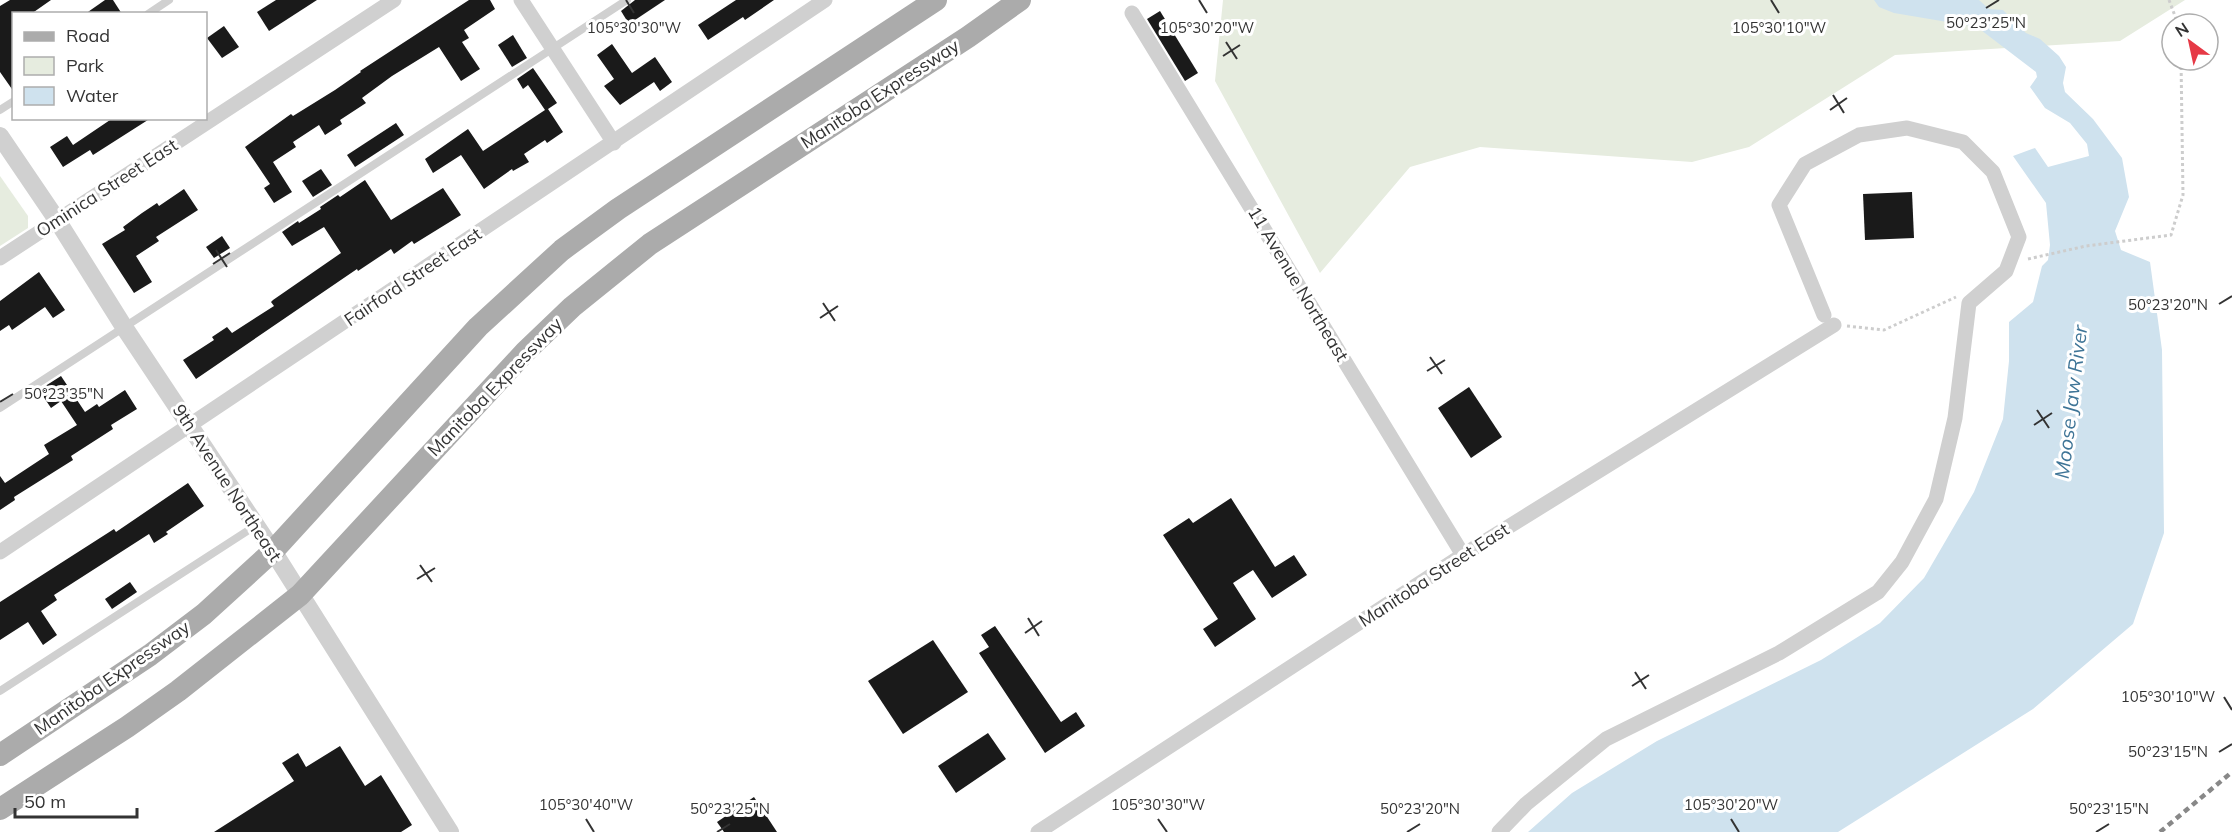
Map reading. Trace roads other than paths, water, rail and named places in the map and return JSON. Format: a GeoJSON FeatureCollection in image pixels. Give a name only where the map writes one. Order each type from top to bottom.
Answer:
{"type":"FeatureCollection","features":[{"type":"Feature","properties":{"kind":"main road","name":"Manitoba Expressway"},"geometry":{"type":"LineString","coordinates":[[0,755],[150,655],[204,614],[273,551],[478,327],[562,250],[618,209],[936,0]]}},
{"type":"Feature","properties":{"kind":"main road","name":"Manitoba Expressway"},"geometry":{"type":"LineString","coordinates":[[0,809],[127,727],[178,691],[300,595],[525,352],[606,278],[651,244],[968,37],[1020,0]]}},
{"type":"Feature","properties":{"kind":"street","name":"Ominica Street East"},"geometry":{"type":"LineString","coordinates":[[0,258],[394,0]]}},
{"type":"Feature","properties":{"kind":"street"},"geometry":{"type":"LineString","coordinates":[[522,0],[614,143]]}},
{"type":"Feature","properties":{"kind":"street","name":"Fairford Street East"},"geometry":{"type":"LineString","coordinates":[[0,552],[825,0]]}},
{"type":"Feature","properties":{"kind":"street","name":"11 Avenue Northeast"},"geometry":{"type":"LineString","coordinates":[[1132,13],[1463,555]]}},
{"type":"Feature","properties":{"kind":"street","name":"Manitoba Street East"},"geometry":{"type":"LineString","coordinates":[[1038,832],[1829,320],[1779,205],[1805,164],[1859,135],[1907,128],[1963,142],[1994,172],[2019,237],[2006,271],[1969,303],[1955,418],[1936,499],[1902,562],[1878,592],[1779,653],[1606,739],[1526,804],[1499,832]]}},
{"type":"Feature","properties":{"kind":"street","name":"9th Avenue Northeast"},"geometry":{"type":"LineString","coordinates":[[0,136],[273,551],[449,832]]}},
{"type":"Feature","properties":{"kind":"lane"},"geometry":{"type":"LineString","coordinates":[[151,12],[169,0]]}},
{"type":"Feature","properties":{"kind":"lane"},"geometry":{"type":"LineString","coordinates":[[0,408],[627,0]]}},
{"type":"Feature","properties":{"kind":"lane"},"geometry":{"type":"LineString","coordinates":[[0,691],[255,526]]}},
{"type":"Feature","properties":{"kind":"water","name":"Moose Jaw River"},"geometry":{"type":"Polygon","coordinates":[[[1874,0],[1979,0],[1989,9],[2003,10],[2026,33],[2040,39],[2059,56],[2066,67],[2063,83],[2065,92],[2093,119],[2122,158],[2129,197],[2115,231],[2121,250],[2150,262],[2162,350],[2164,533],[2133,624],[2033,709],[1838,832],[1528,832],[1572,793],[1657,741],[1821,660],[1880,623],[1924,578],[1974,492],[2003,419],[2009,361],[2009,322],[2033,302],[2042,266],[2048,260],[2050,245],[2046,203],[2013,156],[2035,148],[2048,167],[2089,156],[2087,144],[2070,123],[2045,108],[2030,87],[2037,77],[2036,72],[1977,27],[1894,13],[1879,7],[1874,0]]]}},
{"type":"Feature","properties":{"kind":"railway"},"geometry":{"type":"LineString","coordinates":[[2160,832],[2232,772]]}}]}
